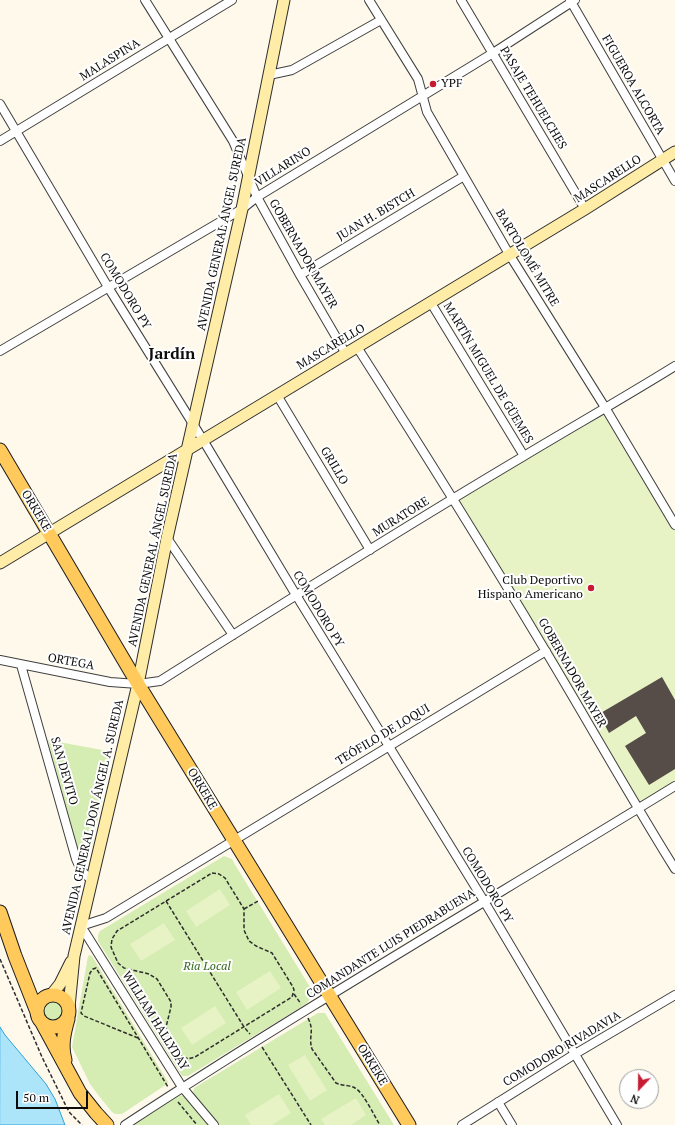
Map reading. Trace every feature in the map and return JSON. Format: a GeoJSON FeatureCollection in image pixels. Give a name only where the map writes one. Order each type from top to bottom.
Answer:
{"type":"FeatureCollection","features":[{"type":"Feature","properties":{"kind":"main road","name":"AVENIDA GENERAL ÁNGEL SUREDA"},"geometry":{"type":"LineString","coordinates":[[138,684],[187,449],[194,425],[242,209],[247,178],[284,0]]}},
{"type":"Feature","properties":{"kind":"main road","name":"MASCARELLO"},"geometry":{"type":"LineString","coordinates":[[0,563],[431,303],[675,152]]}},
{"type":"Feature","properties":{"kind":"main road","name":"ORKEKE"},"geometry":{"type":"LineString","coordinates":[[0,450],[138,684],[409,1125]]}},
{"type":"Feature","properties":{"kind":"main road","name":"AVENIDA GENERAL DON ÁNGEL A. SUREDA"},"geometry":{"type":"LineString","coordinates":[[68,1013],[74,956],[138,684]]}},
{"type":"Feature","properties":{"kind":"main road"},"geometry":{"type":"LineString","coordinates":[[0,912],[15,956],[39,1017],[69,1076],[96,1114],[107,1125]]}},
{"type":"Feature","properties":{"kind":"main road"},"geometry":{"type":"LineString","coordinates":[[15,956],[36,987],[50,995],[61,996],[68,1003],[63,1046],[69,1076]]}},
{"type":"Feature","properties":{"kind":"main road","name":"AVENIDA GENERAL DON ÁNGEL A. SUREDA"},"geometry":{"type":"LineString","coordinates":[[50,995],[60,984],[74,956]]}},
{"type":"Feature","properties":{"kind":"main road"},"geometry":{"type":"LineString","coordinates":[[39,1017],[40,1001],[50,995]]}},
{"type":"Feature","properties":{"kind":"main road"},"geometry":{"type":"LineString","coordinates":[[39,1017],[51,1027],[56,1027],[60,1026],[68,1013]]}},
{"type":"Feature","properties":{"kind":"street","name":"GOBERNADOR MAYER"},"geometry":{"type":"LineString","coordinates":[[145,0],[233,141],[256,197],[346,354]]}},
{"type":"Feature","properties":{"kind":"street","name":"MALASPINA"},"geometry":{"type":"LineString","coordinates":[[0,141],[232,0]]}},
{"type":"Feature","properties":{"kind":"street","name":"BARTOLOMÉ MITRE"},"geometry":{"type":"LineString","coordinates":[[369,0],[418,79],[427,112],[509,254],[606,409],[675,525]]}},
{"type":"Feature","properties":{"kind":"street","name":"PASAJE TEHUELCHES"},"geometry":{"type":"LineString","coordinates":[[461,0],[585,209]]}},
{"type":"Feature","properties":{"kind":"street","name":"VILLARINO"},"geometry":{"type":"LineString","coordinates":[[0,351],[242,209],[256,197],[493,53],[572,1]]}},
{"type":"Feature","properties":{"kind":"street","name":"FIGUEROA ALCORTA"},"geometry":{"type":"LineString","coordinates":[[572,1],[675,181]]}},
{"type":"Feature","properties":{"kind":"street"},"geometry":{"type":"LineString","coordinates":[[269,75],[292,70],[381,20]]}},
{"type":"Feature","properties":{"kind":"street","name":"COMODORO PY"},"geometry":{"type":"LineString","coordinates":[[0,104],[108,287],[194,425],[296,595],[484,901],[617,1125]]}},
{"type":"Feature","properties":{"kind":"street","name":"JUAN H. BISTCH"},"geometry":{"type":"LineString","coordinates":[[300,275],[464,176]]}},
{"type":"Feature","properties":{"kind":"street","name":"MARTÍN MIGUEL DE GÜEMES"},"geometry":{"type":"LineString","coordinates":[[431,303],[524,456]]}},
{"type":"Feature","properties":{"kind":"street","name":"GOBERNADOR MAYER"},"geometry":{"type":"LineString","coordinates":[[357,347],[454,499],[546,651],[637,809],[675,869]]}},
{"type":"Feature","properties":{"kind":"street","name":"MURATORE"},"geometry":{"type":"LineString","coordinates":[[138,684],[160,681],[296,595],[675,366]]}},
{"type":"Feature","properties":{"kind":"street","name":"GRILLO"},"geometry":{"type":"LineString","coordinates":[[277,395],[370,550]]}},
{"type":"Feature","properties":{"kind":"street"},"geometry":{"type":"LineString","coordinates":[[168,538],[233,635]]}},
{"type":"Feature","properties":{"kind":"street","name":"TEÓFILO DE LOQUI"},"geometry":{"type":"LineString","coordinates":[[81,926],[106,918],[546,651]]}},
{"type":"Feature","properties":{"kind":"street","name":"ORTEGA"},"geometry":{"type":"LineString","coordinates":[[0,660],[110,682],[138,684]]}},
{"type":"Feature","properties":{"kind":"street","name":"SAN DEVITO"},"geometry":{"type":"LineString","coordinates":[[21,665],[76,859],[81,870],[91,880]]}},
{"type":"Feature","properties":{"kind":"street","name":"COMANDANTE LUIS PIEDRABUENA"},"geometry":{"type":"LineString","coordinates":[[174,1096],[182,1087],[484,901],[675,786]]}},
{"type":"Feature","properties":{"kind":"street","name":"WILLIAM HALLYDAY"},"geometry":{"type":"LineString","coordinates":[[81,926],[182,1087],[214,1125]]}},
{"type":"Feature","properties":{"kind":"street","name":"COMODORO RIVADAVIA"},"geometry":{"type":"LineString","coordinates":[[462,1125],[575,1054],[675,995]]}},
{"type":"Feature","properties":{"kind":"street"},"geometry":{"type":"LineString","coordinates":[[125,1125],[174,1096]]}},
{"type":"Feature","properties":{"kind":"street"},"geometry":{"type":"LineString","coordinates":[[498,1102],[512,1125]]}},
{"type":"Feature","properties":{"kind":"path"},"geometry":{"type":"LineString","coordinates":[[294,994],[292,997],[196,1057],[188,1059],[180,1055],[166,1032],[171,1002],[157,979],[149,974],[124,968],[118,963],[111,947],[112,939],[117,931],[212,873],[219,874],[225,878],[244,909],[244,930],[249,941],[272,954],[293,987],[294,994],[313,1026],[310,1042],[312,1049],[336,1083],[342,1086],[354,1087],[360,1092],[380,1125]]}},
{"type":"Feature","properties":{"kind":"path"},"geometry":{"type":"LineString","coordinates":[[244,909],[268,896]]}},
{"type":"Feature","properties":{"kind":"path"},"geometry":{"type":"LineString","coordinates":[[166,901],[244,1027],[258,1041],[311,1125]]}},
{"type":"Feature","properties":{"kind":"path"},"geometry":{"type":"LineString","coordinates":[[0,959],[42,1057],[67,1108],[82,1125]]}},
{"type":"Feature","properties":{"kind":"path"},"geometry":{"type":"LineString","coordinates":[[138,1038],[87,1018],[81,1013],[90,973],[93,969],[96,968],[165,1082]]}},
{"type":"Feature","properties":{"kind":"path"},"geometry":{"type":"LineString","coordinates":[[174,1096],[197,1125]]}},
{"type":"Feature","properties":{"kind":"green space","name":"Club Deportivo Hispano Americano"},"geometry":{"type":"Polygon","coordinates":[[[606,409],[675,525],[675,786],[637,809],[454,499],[606,409]]]}},
{"type":"Feature","properties":{"kind":"green space"},"geometry":{"type":"Polygon","coordinates":[[[48,740],[113,752],[92,846],[89,851],[81,850],[76,846],[48,740]]]}},
{"type":"Feature","properties":{"kind":"green space","name":"Ria Local"},"geometry":{"type":"Polygon","coordinates":[[[224,856],[232,859],[313,992],[312,997],[306,1004],[188,1076],[182,1076],[98,941],[98,935],[100,931],[224,856]]]}},
{"type":"Feature","properties":{"kind":"green space"},"geometry":{"type":"Polygon","coordinates":[[[220,889],[230,905],[196,927],[186,911],[220,889]]]}},
{"type":"Feature","properties":{"kind":"green space"},"geometry":{"type":"Polygon","coordinates":[[[164,923],[175,940],[141,961],[130,944],[164,923]]]}},
{"type":"Feature","properties":{"kind":"green space"},"geometry":{"type":"Polygon","coordinates":[[[90,955],[168,1082],[122,1114],[115,1114],[112,1112],[90,1084],[72,1047],[88,956],[90,955]]]}},
{"type":"Feature","properties":{"kind":"green space"},"geometry":{"type":"Polygon","coordinates":[[[270,971],[281,988],[247,1010],[236,992],[270,971]]]}},
{"type":"Feature","properties":{"kind":"green space"},"geometry":{"type":"Polygon","coordinates":[[[53,1001],[61,1004],[64,1012],[61,1020],[53,1023],[45,1020],[42,1012],[45,1004],[53,1001]]]}},
{"type":"Feature","properties":{"kind":"green space"},"geometry":{"type":"Polygon","coordinates":[[[215,1006],[226,1023],[192,1045],[181,1028],[215,1006]]]}},
{"type":"Feature","properties":{"kind":"green space"},"geometry":{"type":"Polygon","coordinates":[[[318,1013],[325,1013],[394,1125],[218,1125],[193,1094],[194,1088],[318,1013]]]}},
{"type":"Feature","properties":{"kind":"green space"},"geometry":{"type":"Polygon","coordinates":[[[305,1055],[327,1090],[310,1101],[288,1065],[305,1055]]]}},
{"type":"Feature","properties":{"kind":"green space"},"geometry":{"type":"Polygon","coordinates":[[[279,1094],[291,1113],[272,1125],[251,1125],[245,1115],[279,1094]]]}},
{"type":"Feature","properties":{"kind":"green space"},"geometry":{"type":"Polygon","coordinates":[[[179,1095],[184,1096],[187,1099],[209,1125],[131,1125],[179,1095]]]}},
{"type":"Feature","properties":{"kind":"green space"},"geometry":{"type":"Polygon","coordinates":[[[356,1098],[366,1115],[351,1125],[325,1125],[321,1119],[356,1098]]]}},
{"type":"Feature","properties":{"kind":"water"},"geometry":{"type":"Polygon","coordinates":[[[0,1027],[46,1084],[55,1099],[65,1125],[0,1125],[0,1027]]]}},
{"type":"Feature","properties":{"kind":"building"},"geometry":{"type":"Polygon","coordinates":[[[662,677],[675,700],[675,769],[649,785],[625,746],[646,733],[636,716],[609,733],[599,714],[662,677]]]}},
{"type":"Feature","properties":{"kind":"place","name":"YPF"},"geometry":{"type":"Point","coordinates":[433,84]}},
{"type":"Feature","properties":{"kind":"place","name":"Club Deportivo Hispano Americano"},"geometry":{"type":"Point","coordinates":[591,588]}},
{"type":"Feature","properties":{"kind":"district","name":"Jardín"},"geometry":{"type":"Point","coordinates":[172,354]}}]}
